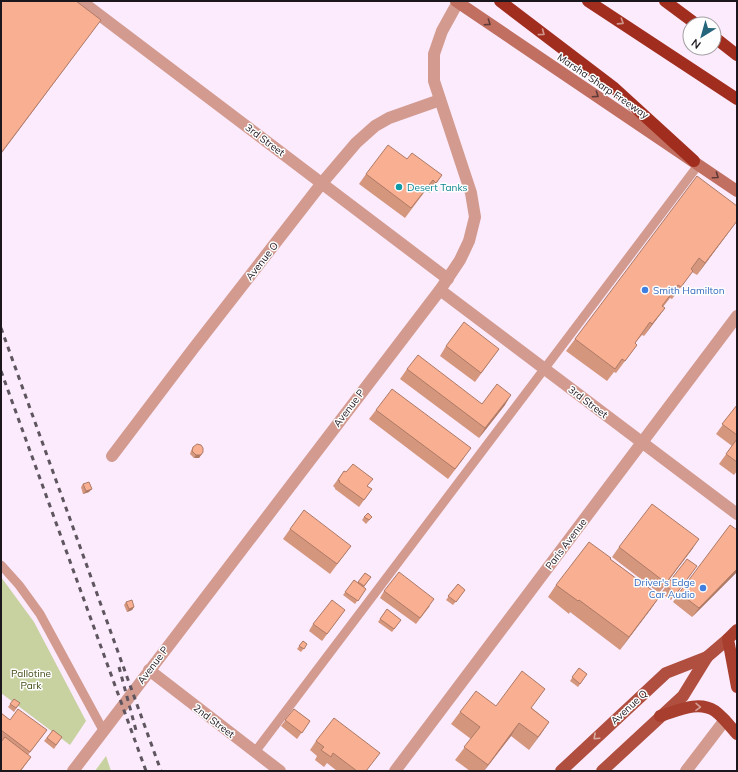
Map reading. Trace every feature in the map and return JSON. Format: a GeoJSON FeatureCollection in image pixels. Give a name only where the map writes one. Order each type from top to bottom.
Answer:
{"type":"FeatureCollection","features":[{"type":"Feature","properties":{"kind":"highway"},"geometry":{"type":"LineString","coordinates":[[500,1],[612,87],[696,162]]}},
{"type":"Feature","properties":{"kind":"highway"},"geometry":{"type":"LineString","coordinates":[[588,1],[737,99]]}},
{"type":"Feature","properties":{"kind":"highway"},"geometry":{"type":"LineString","coordinates":[[665,1],[685,16]]}},
{"type":"Feature","properties":{"kind":"highway"},"geometry":{"type":"LineString","coordinates":[[722,44],[737,55]]}},
{"type":"Feature","properties":{"kind":"highway","name":"Avenue Q"},"geometry":{"type":"LineString","coordinates":[[728,638],[737,630]]}},
{"type":"Feature","properties":{"kind":"highway"},"geometry":{"type":"LineString","coordinates":[[728,638],[737,687]]}},
{"type":"Feature","properties":{"kind":"highway"},"geometry":{"type":"LineString","coordinates":[[660,716],[693,706],[705,707],[715,711],[737,734]]}},
{"type":"Feature","properties":{"kind":"main road","name":"Marsha Sharp Freeway"},"geometry":{"type":"LineString","coordinates":[[457,2],[737,191]]}},
{"type":"Feature","properties":{"kind":"main road","name":"Avenue Q"},"geometry":{"type":"LineString","coordinates":[[602,771],[683,696],[707,657],[728,638]]}},
{"type":"Feature","properties":{"kind":"main road","name":"Avenue Q"},"geometry":{"type":"LineString","coordinates":[[561,771],[666,673],[707,657]]}},
{"type":"Feature","properties":{"kind":"street","name":"3rd Street"},"geometry":{"type":"LineString","coordinates":[[81,1],[448,279]]}},
{"type":"Feature","properties":{"kind":"street","name":"Avenue P"},"geometry":{"type":"LineString","coordinates":[[72,771],[440,290],[460,260],[469,241],[475,217],[471,192],[434,81],[434,54],[442,31],[457,2]]}},
{"type":"Feature","properties":{"kind":"street","name":"Avenue O"},"geometry":{"type":"LineString","coordinates":[[112,456],[322,183],[356,143],[375,126],[389,118],[440,100]]}},
{"type":"Feature","properties":{"kind":"street","name":"3rd Street"},"geometry":{"type":"LineString","coordinates":[[440,290],[737,514]]}},
{"type":"Feature","properties":{"kind":"street","name":"Paris Avenue"},"geometry":{"type":"LineString","coordinates":[[395,771],[737,316]]}},
{"type":"Feature","properties":{"kind":"street","name":"2nd Street"},"geometry":{"type":"LineString","coordinates":[[149,670],[280,771]]}},
{"type":"Feature","properties":{"kind":"street"},"geometry":{"type":"LineString","coordinates":[[686,771],[725,720]]}},
{"type":"Feature","properties":{"kind":"lane"},"geometry":{"type":"LineString","coordinates":[[255,752],[544,368],[696,162]]}},
{"type":"Feature","properties":{"kind":"lane"},"geometry":{"type":"LineString","coordinates":[[1,565],[40,614],[103,730]]}},
{"type":"Feature","properties":{"kind":"green space","name":"Pallotine Park"},"geometry":{"type":"Polygon","coordinates":[[[1,577],[34,622],[86,721],[70,745],[1,693],[1,577]]]}},
{"type":"Feature","properties":{"kind":"green space"},"geometry":{"type":"Polygon","coordinates":[[[106,756],[111,771],[95,771],[106,756]]]}},
{"type":"Feature","properties":{"kind":"building"},"geometry":{"type":"Polygon","coordinates":[[[1,1],[76,1],[101,20],[1,153],[1,1]]]}},
{"type":"Feature","properties":{"kind":"building","name":"Desert Tanks"},"geometry":{"type":"Polygon","coordinates":[[[388,145],[407,159],[412,153],[442,175],[436,183],[433,180],[411,208],[366,174],[388,145]]]}},
{"type":"Feature","properties":{"kind":"building","name":"Smith Hamilton"},"geometry":{"type":"Polygon","coordinates":[[[697,176],[737,206],[737,221],[705,263],[699,258],[691,269],[693,271],[681,287],[678,285],[662,306],[665,308],[652,324],[650,322],[635,343],[637,345],[625,361],[622,359],[615,369],[575,339],[697,176]]]}},
{"type":"Feature","properties":{"kind":"building"},"geometry":{"type":"Polygon","coordinates":[[[464,322],[499,349],[481,373],[446,346],[464,322]]]}},
{"type":"Feature","properties":{"kind":"building"},"geometry":{"type":"Polygon","coordinates":[[[418,355],[482,404],[497,384],[511,395],[485,428],[407,369],[418,355]]]}},
{"type":"Feature","properties":{"kind":"building"},"geometry":{"type":"Polygon","coordinates":[[[392,389],[471,448],[455,469],[376,410],[392,389]]]}},
{"type":"Feature","properties":{"kind":"building"},"geometry":{"type":"Polygon","coordinates":[[[737,405],[737,435],[722,424],[737,405]]]}},
{"type":"Feature","properties":{"kind":"building"},"geometry":{"type":"Polygon","coordinates":[[[737,439],[737,462],[726,454],[737,439]]]}},
{"type":"Feature","properties":{"kind":"building"},"geometry":{"type":"Polygon","coordinates":[[[197,444],[201,445],[203,448],[201,455],[196,455],[192,451],[193,447],[197,444]]]}},
{"type":"Feature","properties":{"kind":"building"},"geometry":{"type":"Polygon","coordinates":[[[353,464],[373,479],[367,486],[372,489],[364,500],[338,480],[344,471],[346,472],[353,464]]]}},
{"type":"Feature","properties":{"kind":"building"},"geometry":{"type":"Polygon","coordinates":[[[89,482],[92,489],[86,491],[83,484],[89,482]]]}},
{"type":"Feature","properties":{"kind":"building"},"geometry":{"type":"Polygon","coordinates":[[[652,504],[699,539],[666,583],[619,547],[652,504]]]}},
{"type":"Feature","properties":{"kind":"building"},"geometry":{"type":"Polygon","coordinates":[[[304,510],[351,546],[337,564],[290,529],[304,510]]]}},
{"type":"Feature","properties":{"kind":"building"},"geometry":{"type":"Polygon","coordinates":[[[368,513],[372,517],[369,520],[364,517],[368,513]]]}},
{"type":"Feature","properties":{"kind":"building","name":"Driver's Edge Car Audio"},"geometry":{"type":"Polygon","coordinates":[[[730,525],[737,530],[737,569],[699,608],[679,593],[730,525]]]}},
{"type":"Feature","properties":{"kind":"building"},"geometry":{"type":"Polygon","coordinates":[[[589,542],[660,596],[629,637],[556,585],[589,542]]]}},
{"type":"Feature","properties":{"kind":"building"},"geometry":{"type":"Polygon","coordinates":[[[687,559],[697,566],[676,594],[666,586],[687,559]]]}},
{"type":"Feature","properties":{"kind":"building"},"geometry":{"type":"Polygon","coordinates":[[[399,572],[434,599],[420,618],[384,591],[399,572]]]}},
{"type":"Feature","properties":{"kind":"building"},"geometry":{"type":"Polygon","coordinates":[[[365,573],[371,577],[364,586],[358,582],[365,573]]]}},
{"type":"Feature","properties":{"kind":"building"},"geometry":{"type":"Polygon","coordinates":[[[354,580],[366,589],[358,601],[345,592],[354,580]]]}},
{"type":"Feature","properties":{"kind":"building"},"geometry":{"type":"Polygon","coordinates":[[[458,584],[465,590],[456,602],[448,596],[458,584]]]}},
{"type":"Feature","properties":{"kind":"building"},"geometry":{"type":"Polygon","coordinates":[[[132,600],[134,607],[129,609],[126,602],[132,600]]]}},
{"type":"Feature","properties":{"kind":"building"},"geometry":{"type":"Polygon","coordinates":[[[332,600],[345,610],[327,634],[313,624],[332,600]]]}},
{"type":"Feature","properties":{"kind":"building"},"geometry":{"type":"Polygon","coordinates":[[[387,609],[401,620],[394,629],[380,619],[387,609]]]}},
{"type":"Feature","properties":{"kind":"building"},"geometry":{"type":"Polygon","coordinates":[[[303,641],[307,644],[304,649],[299,646],[303,641]]]}},
{"type":"Feature","properties":{"kind":"building"},"geometry":{"type":"Polygon","coordinates":[[[579,668],[587,674],[580,684],[572,677],[579,668]]]}},
{"type":"Feature","properties":{"kind":"building"},"geometry":{"type":"Polygon","coordinates":[[[522,671],[545,689],[531,708],[549,722],[538,737],[519,723],[488,765],[464,747],[480,727],[460,712],[476,691],[496,706],[522,671]]]}},
{"type":"Feature","properties":{"kind":"building"},"geometry":{"type":"Polygon","coordinates":[[[14,699],[20,703],[16,708],[10,704],[14,699]]]}},
{"type":"Feature","properties":{"kind":"building"},"geometry":{"type":"Polygon","coordinates":[[[18,709],[47,730],[30,752],[1,730],[1,713],[10,720],[18,709]]]}},
{"type":"Feature","properties":{"kind":"building"},"geometry":{"type":"Polygon","coordinates":[[[294,709],[310,721],[302,733],[285,720],[294,709]]]}},
{"type":"Feature","properties":{"kind":"building"},"geometry":{"type":"Polygon","coordinates":[[[334,718],[380,753],[366,771],[357,771],[333,753],[331,757],[321,750],[324,747],[316,741],[334,718]]]}},
{"type":"Feature","properties":{"kind":"building"},"geometry":{"type":"Polygon","coordinates":[[[53,730],[62,737],[56,745],[47,738],[53,730]]]}},
{"type":"Feature","properties":{"kind":"building"},"geometry":{"type":"Polygon","coordinates":[[[5,737],[31,757],[20,771],[1,771],[1,742],[5,737]]]}},
{"type":"Feature","properties":{"kind":"railway"},"geometry":{"type":"LineString","coordinates":[[1,328],[161,771]]}},
{"type":"Feature","properties":{"kind":"railway"},"geometry":{"type":"LineString","coordinates":[[1,371],[146,771]]}},
{"type":"Feature","properties":{"kind":"railway"},"geometry":{"type":"LineString","coordinates":[[119,667],[137,734]]}},
{"type":"Feature","properties":{"kind":"place","name":"Desert Tanks"},"geometry":{"type":"Point","coordinates":[399,187]}},
{"type":"Feature","properties":{"kind":"place","name":"Smith Hamilton"},"geometry":{"type":"Point","coordinates":[645,290]}},
{"type":"Feature","properties":{"kind":"place","name":"Driver's Edge Car Audio"},"geometry":{"type":"Point","coordinates":[703,588]}}]}
